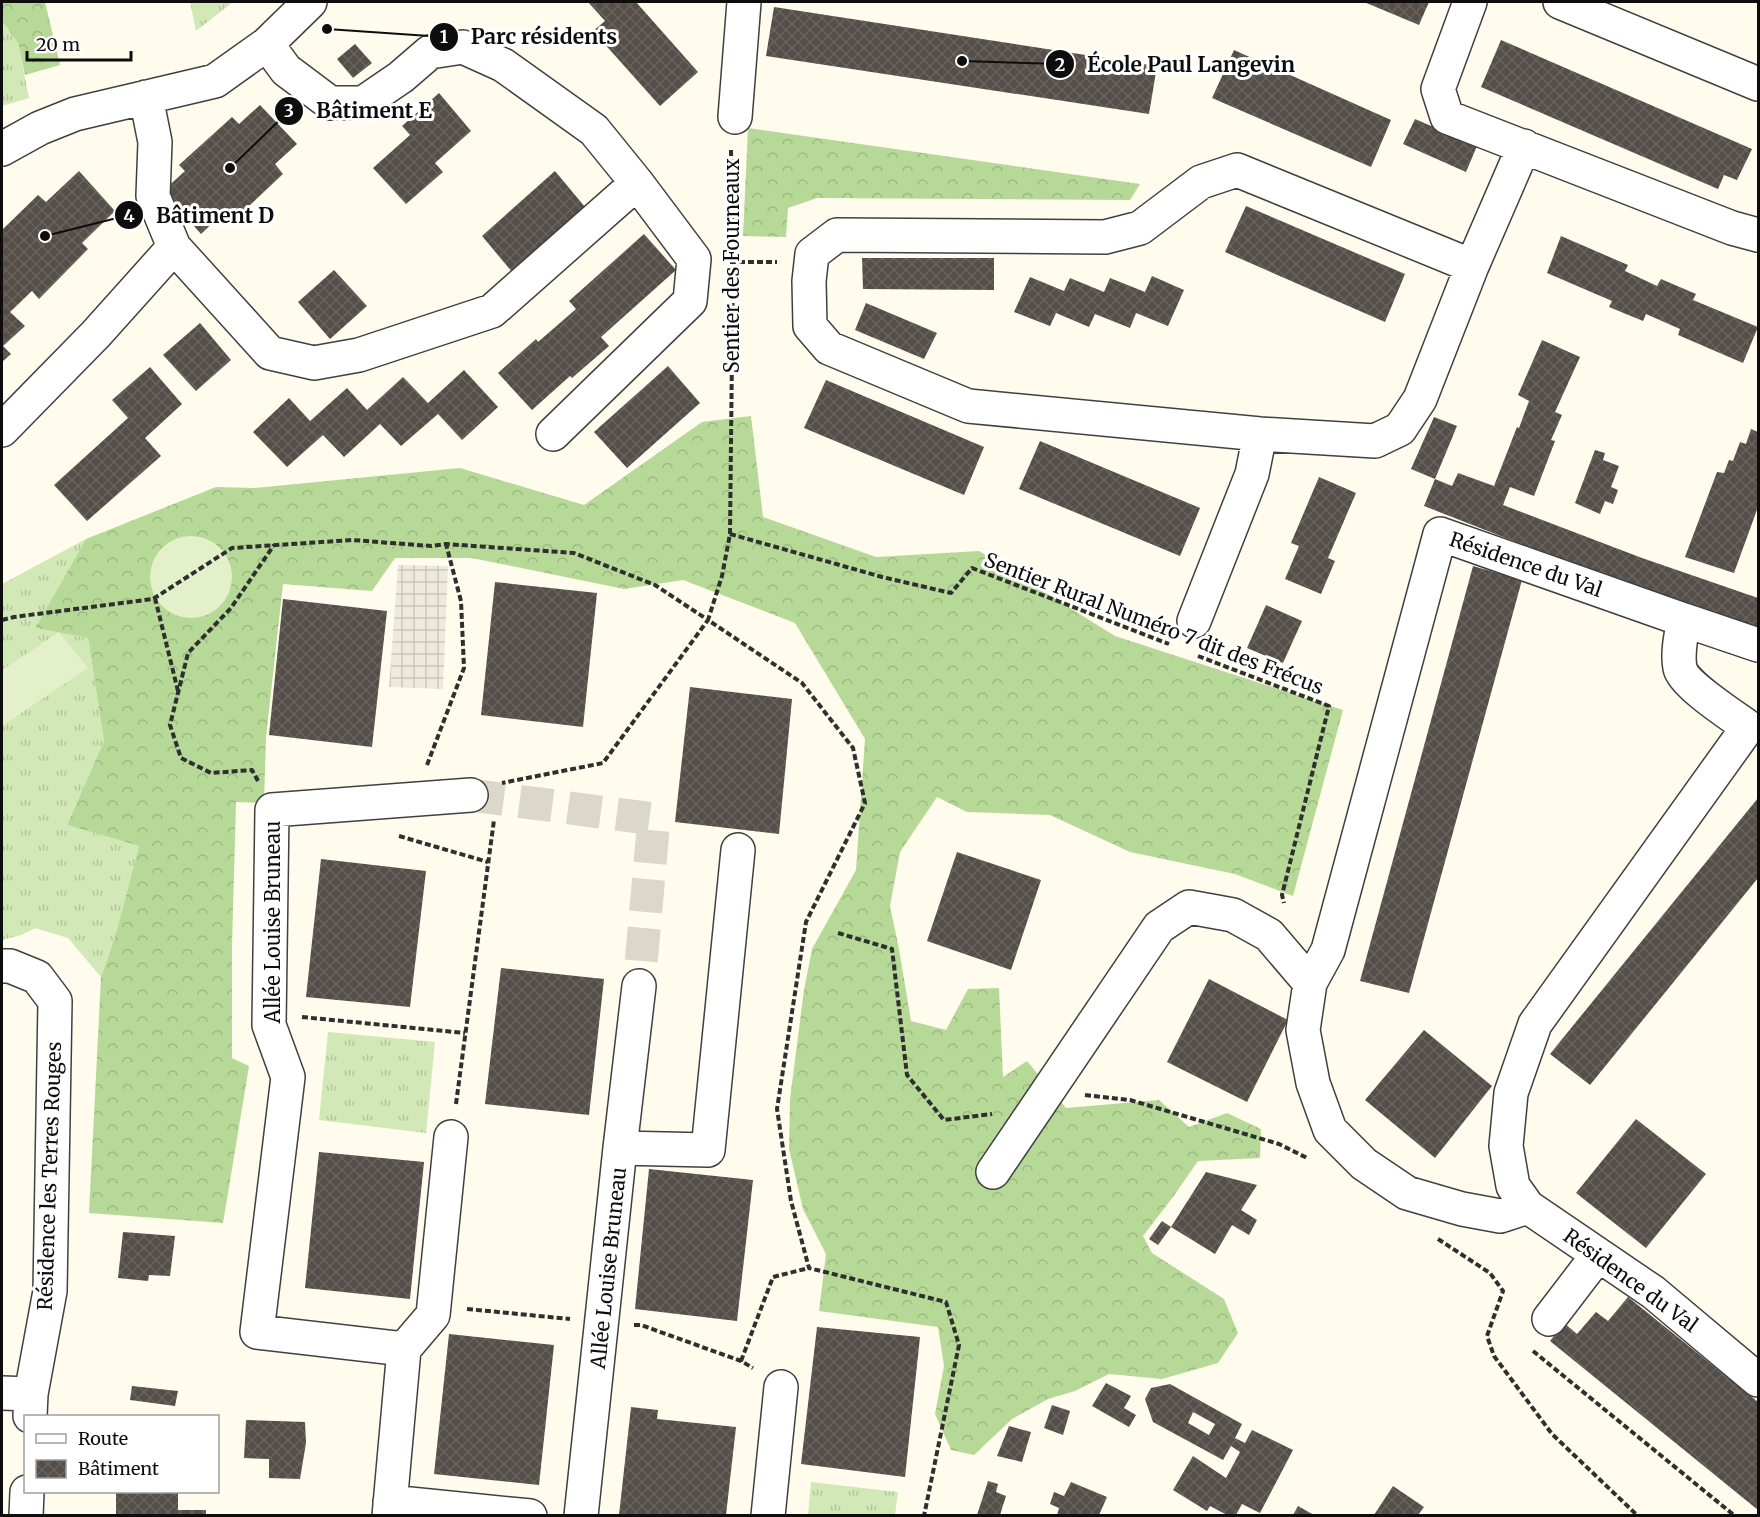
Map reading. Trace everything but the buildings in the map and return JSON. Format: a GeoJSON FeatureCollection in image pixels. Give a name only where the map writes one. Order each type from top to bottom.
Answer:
{"type":"FeatureCollection","features":[{"type":"Feature","properties":{"kind":"street"},"geometry":{"type":"LineString","coordinates":[[2,149],[40,128],[75,114],[215,81],[267,44],[310,2]]}},
{"type":"Feature","properties":{"kind":"street"},"geometry":{"type":"LineString","coordinates":[[735,117],[744,2]]}},
{"type":"Feature","properties":{"kind":"street"},"geometry":{"type":"LineString","coordinates":[[1470,2],[1438,89],[1447,117],[1732,228],[1758,235]]}},
{"type":"Feature","properties":{"kind":"street"},"geometry":{"type":"LineString","coordinates":[[1560,2],[1758,84]]}},
{"type":"Feature","properties":{"kind":"street"},"geometry":{"type":"LineString","coordinates":[[267,44],[286,70],[330,103],[363,103],[401,78],[430,52],[463,47],[503,65],[594,130],[694,259],[690,301],[553,434]]}},
{"type":"Feature","properties":{"kind":"street"},"geometry":{"type":"LineString","coordinates":[[146,97],[155,142],[153,196],[174,247],[270,353],[314,363],[359,355],[492,311],[637,183]]}},
{"type":"Feature","properties":{"kind":"street"},"geometry":{"type":"LineString","coordinates":[[1472,266],[1237,170],[1201,182],[1140,228],[1105,237],[837,235],[812,254],[809,281],[810,326],[829,348],[968,406],[1260,434],[1376,441],[1400,429],[1420,399],[1472,266],[1524,146]]}},
{"type":"Feature","properties":{"kind":"street"},"geometry":{"type":"LineString","coordinates":[[2,430],[96,334],[174,247]]}},
{"type":"Feature","properties":{"kind":"street"},"geometry":{"type":"LineString","coordinates":[[1194,621],[1252,474],[1260,434]]}},
{"type":"Feature","properties":{"kind":"street","name":"Résidence du Val"},"geometry":{"type":"LineString","coordinates":[[1528,1207],[1500,1216],[1462,1209],[1407,1193],[1364,1164],[1330,1130],[1313,1083],[1303,1030],[1310,983],[1328,950],[1440,534],[1684,620],[1680,643],[1680,670],[1691,685],[1748,727],[1535,1024],[1511,1093],[1506,1146],[1513,1186],[1528,1207],[1653,1292],[1758,1380]]}},
{"type":"Feature","properties":{"kind":"street"},"geometry":{"type":"LineString","coordinates":[[1684,620],[1758,645]]}},
{"type":"Feature","properties":{"kind":"street","name":"Allée Louise Bruneau"},"geometry":{"type":"LineString","coordinates":[[404,1350],[257,1332],[288,1077],[269,1025],[272,810],[414,799],[488,798]]}},
{"type":"Feature","properties":{"kind":"street"},"geometry":{"type":"LineString","coordinates":[[620,1148],[708,1150],[738,850]]}},
{"type":"Feature","properties":{"kind":"street"},"geometry":{"type":"LineString","coordinates":[[993,1172],[1159,927],[1189,907],[1233,915],[1269,935],[1310,983]]}},
{"type":"Feature","properties":{"kind":"street","name":"Résidence les Terres Rouges"},"geometry":{"type":"LineString","coordinates":[[2,966],[10,966],[37,977],[55,1001],[50,1291],[21,1401]]}},
{"type":"Feature","properties":{"kind":"street","name":"Allée Louise Bruneau"},"geometry":{"type":"LineString","coordinates":[[581,1515],[639,986]]}},
{"type":"Feature","properties":{"kind":"street"},"geometry":{"type":"LineString","coordinates":[[451,1137],[433,1315],[404,1350],[389,1509],[530,1515]]}},
{"type":"Feature","properties":{"kind":"street"},"geometry":{"type":"LineString","coordinates":[[1549,1319],[1598,1255]]}},
{"type":"Feature","properties":{"kind":"street"},"geometry":{"type":"LineString","coordinates":[[768,1515],[781,1387]]}},
{"type":"Feature","properties":{"kind":"street"},"geometry":{"type":"LineString","coordinates":[[26,1515],[27,1493]]}},
{"type":"Feature","properties":{"kind":"path","name":"Sentier des Fourneaux"},"geometry":{"type":"LineString","coordinates":[[488,798],[603,763],[708,620],[722,576],[729,534],[733,262],[731,122],[735,122],[735,117]]}},
{"type":"Feature","properties":{"kind":"path"},"geometry":{"type":"LineString","coordinates":[[733,262],[811,262]]}},
{"type":"Feature","properties":{"kind":"path","name":"Sentier Rural Numéro 7 dit des Frécus"},"geometry":{"type":"LineString","coordinates":[[729,534],[882,577],[951,593],[972,568],[1169,645]]}},
{"type":"Feature","properties":{"kind":"path"},"geometry":{"type":"LineString","coordinates":[[2,621],[14,617],[153,599],[231,548],[352,540],[574,553],[655,585],[802,683],[853,748],[865,803],[806,922],[777,1109],[791,1201],[809,1268]]}},
{"type":"Feature","properties":{"kind":"path"},"geometry":{"type":"LineString","coordinates":[[414,799],[464,668],[461,601],[446,544]]}},
{"type":"Feature","properties":{"kind":"path"},"geometry":{"type":"LineString","coordinates":[[272,810],[252,770],[212,773],[181,758],[170,725],[188,653],[231,608],[274,545]]}},
{"type":"Feature","properties":{"kind":"path"},"geometry":{"type":"LineString","coordinates":[[155,598],[178,692]]}},
{"type":"Feature","properties":{"kind":"path","name":"Sentier Rural Numéro 7 dit des Frécus"},"geometry":{"type":"LineString","coordinates":[[1191,653],[1329,706],[1282,895],[1285,906]]}},
{"type":"Feature","properties":{"kind":"path"},"geometry":{"type":"LineString","coordinates":[[451,1137],[465,1033],[488,798]]}},
{"type":"Feature","properties":{"kind":"path"},"geometry":{"type":"LineString","coordinates":[[838,933],[892,949]]}},
{"type":"Feature","properties":{"kind":"path"},"geometry":{"type":"LineString","coordinates":[[269,1013],[465,1033]]}},
{"type":"Feature","properties":{"kind":"path"},"geometry":{"type":"LineString","coordinates":[[1430,1234],[1490,1273],[1503,1291],[1488,1336],[1494,1356],[1552,1434],[1638,1515]]}},
{"type":"Feature","properties":{"kind":"path"},"geometry":{"type":"LineString","coordinates":[[741,1361],[773,1277],[809,1268],[946,1302],[959,1345],[924,1515]]}},
{"type":"Feature","properties":{"kind":"path"},"geometry":{"type":"LineString","coordinates":[[434,1305],[641,1325],[741,1361],[781,1387]]}},
{"type":"Feature","properties":{"kind":"path"},"geometry":{"type":"LineString","coordinates":[[1549,1319],[1528,1346],[1735,1515]]}},
{"type":"Feature","properties":{"kind":"green space"},"geometry":{"type":"Polygon","coordinates":[[[2,2],[45,2],[60,65],[25,75],[18,43],[2,21],[2,2]]]}},
{"type":"Feature","properties":{"kind":"green space"},"geometry":{"type":"Polygon","coordinates":[[[190,2],[233,2],[196,31],[190,2]]]}},
{"type":"Feature","properties":{"kind":"green space"},"geometry":{"type":"Polygon","coordinates":[[[2,21],[18,43],[29,98],[2,106],[2,21]]]}},
{"type":"Feature","properties":{"kind":"green space"},"geometry":{"type":"Polygon","coordinates":[[[748,128],[1140,184],[1130,200],[817,198],[788,208],[786,237],[743,236],[748,128]]]}},
{"type":"Feature","properties":{"kind":"green space"},"geometry":{"type":"Polygon","coordinates":[[[751,416],[763,517],[876,557],[979,551],[1115,636],[1343,710],[1293,896],[1235,874],[1130,852],[1050,815],[967,812],[937,797],[900,852],[890,906],[911,1021],[946,1030],[968,989],[999,988],[1003,1077],[1027,1061],[1066,1108],[1159,1100],[1189,1127],[1227,1113],[1261,1129],[1260,1158],[1198,1161],[1143,1236],[1152,1253],[1224,1299],[1238,1333],[1218,1363],[1162,1379],[1109,1374],[1075,1391],[1048,1399],[1012,1419],[974,1455],[951,1450],[935,1414],[944,1366],[938,1327],[819,1311],[826,1254],[803,1209],[789,1149],[790,1099],[804,990],[812,949],[856,870],[865,739],[795,623],[683,580],[624,589],[472,558],[395,558],[372,591],[283,584],[266,737],[264,803],[236,802],[232,1058],[249,1066],[223,1223],[89,1213],[101,977],[115,937],[139,846],[67,825],[104,741],[88,638],[35,628],[86,539],[216,487],[255,488],[460,468],[584,505],[702,422],[751,416]]]}},
{"type":"Feature","properties":{"kind":"green space"},"geometry":{"type":"Polygon","coordinates":[[[191,536],[207,539],[220,548],[229,561],[232,577],[229,593],[220,606],[207,615],[191,618],[175,615],[162,606],[153,593],[150,577],[153,561],[162,548],[175,539],[191,536]]]}},
{"type":"Feature","properties":{"kind":"green space"},"geometry":{"type":"Polygon","coordinates":[[[86,539],[35,628],[88,638],[104,741],[67,825],[139,846],[115,937],[101,977],[68,938],[35,928],[2,940],[2,584],[86,539]]]}},
{"type":"Feature","properties":{"kind":"green space"},"geometry":{"type":"Polygon","coordinates":[[[59,632],[88,668],[2,726],[2,670],[59,632]]]}},
{"type":"Feature","properties":{"kind":"green space"},"geometry":{"type":"Polygon","coordinates":[[[328,1032],[435,1042],[426,1133],[319,1120],[328,1032]]]}},
{"type":"Feature","properties":{"kind":"green space"},"geometry":{"type":"Polygon","coordinates":[[[811,1482],[898,1492],[895,1515],[808,1515],[811,1482]]]}},
{"type":"Feature","properties":{"kind":"shaded area"},"geometry":{"type":"Polygon","coordinates":[[[398,565],[448,566],[443,689],[389,687],[398,565]]]}},
{"type":"Feature","properties":{"kind":"tunnel"},"geometry":{"type":"LineString","coordinates":[[471,795],[654,819],[639,986]]}},
{"type":"Feature","properties":{"kind":"place","name":"Parc résidents"},"geometry":{"type":"Point","coordinates":[327,29]}},
{"type":"Feature","properties":{"kind":"place","name":"École Paul Langevin"},"geometry":{"type":"Point","coordinates":[962,61]}},
{"type":"Feature","properties":{"kind":"place","name":"Bâtiment E"},"geometry":{"type":"Point","coordinates":[230,168]}},
{"type":"Feature","properties":{"kind":"place","name":"Bâtiment D"},"geometry":{"type":"Point","coordinates":[45,236]}}]}
